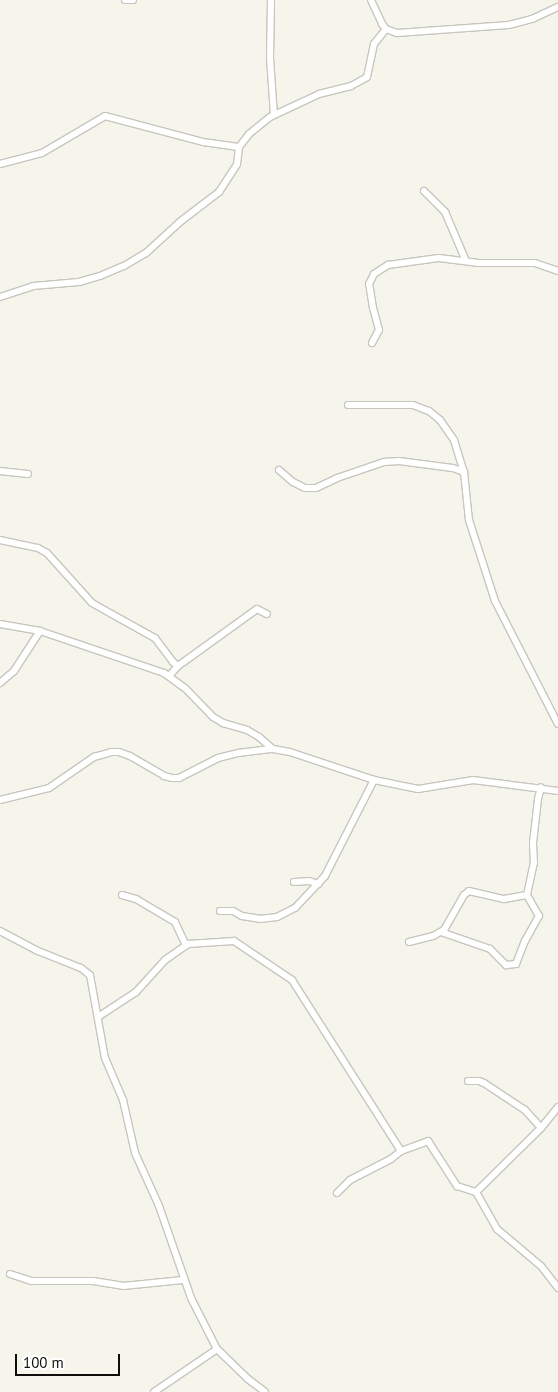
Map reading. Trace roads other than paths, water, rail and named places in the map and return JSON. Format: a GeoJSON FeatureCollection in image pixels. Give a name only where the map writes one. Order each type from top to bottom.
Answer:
{"type":"FeatureCollection","features":[{"type":"Feature","properties":{"kind":"street"},"geometry":{"type":"LineString","coordinates":[[124,0],[133,0]]}},
{"type":"Feature","properties":{"kind":"street"},"geometry":{"type":"LineString","coordinates":[[271,0],[270,58],[274,114]]}},
{"type":"Feature","properties":{"kind":"street"},"geometry":{"type":"LineString","coordinates":[[371,0],[375,12],[386,29],[397,33],[410,34],[509,25],[532,19],[558,7]]}},
{"type":"Feature","properties":{"kind":"street"},"geometry":{"type":"LineString","coordinates":[[0,297],[33,286],[79,282],[100,276],[124,266],[146,253],[181,221],[219,192],[237,164],[239,147],[249,134],[274,114],[319,94],[361,81],[370,73],[374,44],[386,29]]}},
{"type":"Feature","properties":{"kind":"street"},"geometry":{"type":"LineString","coordinates":[[0,164],[42,153],[105,116],[169,134],[221,146],[239,147]]}},
{"type":"Feature","properties":{"kind":"street"},"geometry":{"type":"LineString","coordinates":[[424,191],[445,212],[466,261]]}},
{"type":"Feature","properties":{"kind":"street"},"geometry":{"type":"LineString","coordinates":[[372,343],[379,330],[369,284],[379,269],[411,261],[439,258],[535,264],[558,271]]}},
{"type":"Feature","properties":{"kind":"street"},"geometry":{"type":"LineString","coordinates":[[348,405],[413,405],[429,411],[440,420],[454,440],[464,472],[469,520],[495,601],[558,724]]}},
{"type":"Feature","properties":{"kind":"street"},"geometry":{"type":"LineString","coordinates":[[279,470],[305,488],[316,488],[337,478],[384,462],[399,461],[453,468],[464,472]]}},
{"type":"Feature","properties":{"kind":"street"},"geometry":{"type":"LineString","coordinates":[[0,471],[28,474]]}},
{"type":"Feature","properties":{"kind":"street"},"geometry":{"type":"LineString","coordinates":[[0,540],[38,548],[47,553],[92,603],[136,625],[155,638],[178,666]]}},
{"type":"Feature","properties":{"kind":"street"},"geometry":{"type":"LineString","coordinates":[[169,676],[178,666],[257,609],[267,614]]}},
{"type":"Feature","properties":{"kind":"street"},"geometry":{"type":"LineString","coordinates":[[0,624],[40,631],[169,676],[214,717],[224,723],[247,730],[273,749]]}},
{"type":"Feature","properties":{"kind":"street"},"geometry":{"type":"LineString","coordinates":[[0,683],[14,671],[40,631]]}},
{"type":"Feature","properties":{"kind":"street"},"geometry":{"type":"LineString","coordinates":[[0,800],[49,788],[94,757],[111,752],[119,752],[130,756],[164,776],[180,778],[218,758],[238,752],[273,749],[290,752],[374,780],[418,789],[473,780],[541,787],[558,791]]}},
{"type":"Feature","properties":{"kind":"street"},"geometry":{"type":"LineString","coordinates":[[220,911],[233,910],[242,916],[253,918],[277,917],[295,908],[319,884],[338,855],[374,780]]}},
{"type":"Feature","properties":{"kind":"street"},"geometry":{"type":"LineString","coordinates":[[441,932],[484,946],[506,964],[516,964],[539,916],[528,894],[534,863],[533,843],[541,787]]}},
{"type":"Feature","properties":{"kind":"street"},"geometry":{"type":"LineString","coordinates":[[294,882],[306,881],[319,884]]}},
{"type":"Feature","properties":{"kind":"street"},"geometry":{"type":"LineString","coordinates":[[409,942],[441,932],[448,925],[468,891],[504,899],[528,894]]}},
{"type":"Feature","properties":{"kind":"street"},"geometry":{"type":"LineString","coordinates":[[122,895],[136,899],[172,919],[180,929],[186,946]]}},
{"type":"Feature","properties":{"kind":"street"},"geometry":{"type":"LineString","coordinates":[[0,931],[88,972],[92,979],[105,1058],[123,1100],[135,1153],[159,1206],[184,1280],[217,1349],[248,1379],[265,1392]]}},
{"type":"Feature","properties":{"kind":"street"},"geometry":{"type":"LineString","coordinates":[[98,1017],[136,992],[166,960],[186,946],[194,943],[232,941],[289,976],[401,1151]]}},
{"type":"Feature","properties":{"kind":"street"},"geometry":{"type":"LineString","coordinates":[[468,1082],[479,1081],[484,1083],[525,1110],[541,1128]]}},
{"type":"Feature","properties":{"kind":"street"},"geometry":{"type":"LineString","coordinates":[[476,1192],[541,1128],[558,1107]]}},
{"type":"Feature","properties":{"kind":"street"},"geometry":{"type":"LineString","coordinates":[[337,1193],[350,1180],[391,1159],[401,1151],[428,1141],[458,1186],[476,1192],[497,1230],[541,1266],[558,1288]]}},
{"type":"Feature","properties":{"kind":"street"},"geometry":{"type":"LineString","coordinates":[[10,1274],[32,1281],[93,1281],[124,1286],[184,1280]]}},
{"type":"Feature","properties":{"kind":"street"},"geometry":{"type":"LineString","coordinates":[[154,1392],[217,1349]]}}]}
